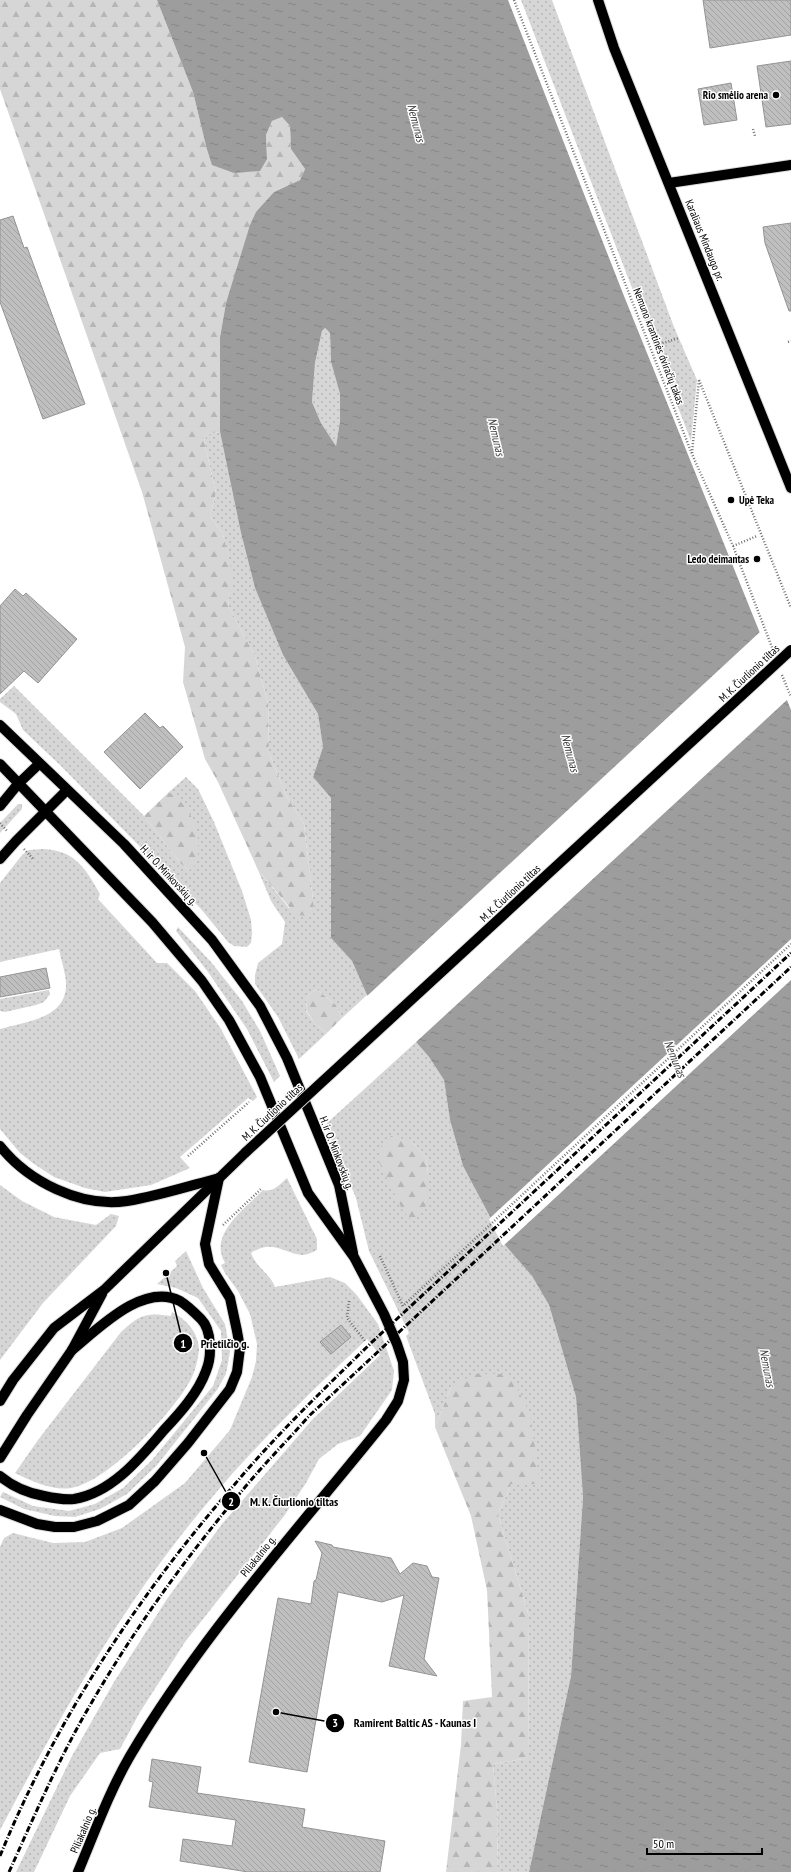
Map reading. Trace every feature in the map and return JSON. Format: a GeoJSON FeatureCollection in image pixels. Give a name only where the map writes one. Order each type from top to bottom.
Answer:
{"type":"FeatureCollection","features":[{"type":"Feature","properties":{"kind":"main road","name":"Karaliaus Mindaugo pr."},"geometry":{"type":"LineString","coordinates":[[598,0],[614,48],[791,488]]}},
{"type":"Feature","properties":{"kind":"main road"},"geometry":{"type":"LineString","coordinates":[[669,183],[791,165]]}},
{"type":"Feature","properties":{"kind":"main road","name":"M. K. Čiurlionio tiltas"},"geometry":{"type":"LineString","coordinates":[[104,1290],[246,1152],[791,650]]}},
{"type":"Feature","properties":{"kind":"main road","name":"H. ir O. Minkovskių g."},"geometry":{"type":"LineString","coordinates":[[0,725],[124,844],[212,940],[260,1006],[287,1058],[339,1184],[354,1257]]}},
{"type":"Feature","properties":{"kind":"main road"},"geometry":{"type":"LineString","coordinates":[[0,764],[152,922],[206,986],[229,1020],[260,1077],[308,1193],[354,1257]]}},
{"type":"Feature","properties":{"kind":"main road"},"geometry":{"type":"LineString","coordinates":[[0,806],[18,784],[39,764]]}},
{"type":"Feature","properties":{"kind":"main road"},"geometry":{"type":"LineString","coordinates":[[0,859],[16,840],[46,813],[68,790]]}},
{"type":"Feature","properties":{"kind":"main road"},"geometry":{"type":"LineString","coordinates":[[0,1146],[10,1159],[40,1182],[75,1196],[105,1202],[126,1201],[219,1178],[205,1244],[209,1264],[230,1298],[240,1348],[237,1372],[230,1389],[188,1443],[155,1481],[129,1504],[97,1521],[74,1527],[55,1527],[37,1524],[0,1510]]}},
{"type":"Feature","properties":{"kind":"main road","name":"Piliakalnio g."},"geometry":{"type":"LineString","coordinates":[[78,1872],[129,1757],[161,1708],[257,1576],[386,1420],[398,1401],[404,1380],[404,1371],[400,1353],[384,1314],[354,1257]]}},
{"type":"Feature","properties":{"kind":"main road"},"geometry":{"type":"LineString","coordinates":[[0,1458],[27,1415],[72,1350],[104,1290]]}},
{"type":"Feature","properties":{"kind":"main road"},"geometry":{"type":"LineString","coordinates":[[0,1401],[13,1380],[54,1328],[104,1290]]}},
{"type":"Feature","properties":{"kind":"main road"},"geometry":{"type":"LineString","coordinates":[[0,1476],[18,1487],[36,1495],[53,1498],[74,1499],[116,1480],[138,1461],[192,1396],[206,1371],[210,1355],[208,1336],[203,1321],[180,1301],[157,1297],[135,1303],[128,1307],[72,1350]]}},
{"type":"Feature","properties":{"kind":"path","name":"Nemuno krantinės dviračių takas"},"geometry":{"type":"LineString","coordinates":[[514,0],[692,454],[733,546],[774,654]]}},
{"type":"Feature","properties":{"kind":"path"},"geometry":{"type":"LineString","coordinates":[[753,128],[755,136]]}},
{"type":"Feature","properties":{"kind":"path"},"geometry":{"type":"LineString","coordinates":[[654,346],[679,338]]}},
{"type":"Feature","properties":{"kind":"path"},"geometry":{"type":"LineString","coordinates":[[692,454],[699,380],[791,608]]}},
{"type":"Feature","properties":{"kind":"path"},"geometry":{"type":"LineString","coordinates":[[733,546],[757,536]]}},
{"type":"Feature","properties":{"kind":"path"},"geometry":{"type":"LineString","coordinates":[[780,668],[791,697]]}},
{"type":"Feature","properties":{"kind":"path"},"geometry":{"type":"LineString","coordinates":[[380,1256],[403,1306],[791,944]]}},
{"type":"Feature","properties":{"kind":"path"},"geometry":{"type":"LineString","coordinates":[[188,1156],[248,1102]]}},
{"type":"Feature","properties":{"kind":"path"},"geometry":{"type":"LineString","coordinates":[[222,1225],[261,1189]]}},
{"type":"Feature","properties":{"kind":"path"},"geometry":{"type":"LineString","coordinates":[[349,1301],[347,1318],[365,1341]]}},
{"type":"Feature","properties":{"kind":"green space"},"geometry":{"type":"Polygon","coordinates":[[[0,0],[157,0],[193,92],[206,146],[267,159],[266,135],[272,121],[282,117],[290,126],[291,149],[305,169],[300,180],[274,192],[226,303],[220,337],[220,432],[207,434],[204,441],[216,493],[210,516],[223,534],[233,577],[228,605],[255,656],[268,703],[269,753],[287,797],[304,824],[314,908],[308,916],[298,915],[290,908],[258,870],[218,782],[205,759],[183,682],[185,647],[142,492],[0,89],[0,0]]]}},
{"type":"Feature","properties":{"kind":"green space"},"geometry":{"type":"Polygon","coordinates":[[[521,0],[552,0],[674,327],[697,380],[691,441],[521,0]]]}},
{"type":"Feature","properties":{"kind":"green space"},"geometry":{"type":"Polygon","coordinates":[[[325,328],[330,333],[331,362],[340,394],[340,421],[336,446],[321,423],[312,402],[315,363],[322,331],[325,328]]]}},
{"type":"Feature","properties":{"kind":"green space"},"geometry":{"type":"Polygon","coordinates":[[[220,432],[241,533],[255,588],[283,655],[318,714],[323,747],[313,777],[331,798],[331,938],[352,961],[367,995],[342,1018],[336,1005],[316,989],[307,997],[306,1011],[315,1024],[327,1033],[299,1059],[278,1017],[255,984],[255,975],[258,963],[282,944],[285,922],[271,901],[258,870],[289,908],[314,908],[304,824],[287,797],[269,753],[268,703],[255,656],[228,605],[232,577],[223,534],[210,516],[216,493],[204,441],[207,434],[220,432]]]}},
{"type":"Feature","properties":{"kind":"green space"},"geometry":{"type":"Polygon","coordinates":[[[14,686],[144,816],[181,864],[189,870],[183,804],[169,792],[186,777],[198,789],[214,822],[242,891],[251,920],[251,943],[247,947],[234,946],[228,942],[201,909],[61,766],[23,730],[16,714],[0,702],[0,699],[14,686]]]}},
{"type":"Feature","properties":{"kind":"green space"},"geometry":{"type":"Polygon","coordinates":[[[169,792],[181,801],[195,824],[198,843],[198,857],[193,868],[189,870],[181,864],[144,816],[169,792]]]}},
{"type":"Feature","properties":{"kind":"green space"},"geometry":{"type":"Polygon","coordinates":[[[18,804],[22,804],[22,809],[0,833],[0,823],[18,804]]]}},
{"type":"Feature","properties":{"kind":"green space"},"geometry":{"type":"Polygon","coordinates":[[[43,849],[63,853],[78,862],[90,877],[100,894],[98,899],[157,963],[167,963],[195,991],[221,1029],[257,1097],[253,1101],[248,1098],[180,1157],[190,1168],[151,1185],[105,1192],[85,1188],[54,1177],[20,1153],[0,1129],[0,1029],[31,1021],[51,1012],[59,1005],[64,996],[66,985],[59,949],[0,962],[0,883],[22,855],[29,850],[43,849]]]}},
{"type":"Feature","properties":{"kind":"green space"},"geometry":{"type":"Polygon","coordinates":[[[178,927],[211,962],[242,1001],[260,1031],[280,1076],[274,1082],[247,1029],[208,972],[176,931],[178,927]]]}},
{"type":"Feature","properties":{"kind":"green space"},"geometry":{"type":"Polygon","coordinates":[[[316,989],[336,1005],[342,1018],[327,1033],[315,1024],[306,1010],[307,997],[316,989]]]}},
{"type":"Feature","properties":{"kind":"green space"},"geometry":{"type":"Polygon","coordinates":[[[49,990],[50,994],[44,1002],[5,1012],[0,1011],[0,999],[49,990]]]}},
{"type":"Feature","properties":{"kind":"green space"},"geometry":{"type":"Polygon","coordinates":[[[416,1042],[429,1057],[444,1080],[450,1120],[463,1166],[505,1245],[532,1276],[549,1305],[576,1397],[583,1497],[571,1676],[529,1872],[497,1872],[498,1821],[493,1764],[528,1758],[529,1616],[498,1515],[511,1484],[540,1484],[452,1385],[435,1427],[435,1414],[406,1336],[409,1333],[369,1251],[356,1198],[325,1125],[416,1042]],[[411,1141],[379,1162],[391,1183],[428,1175],[426,1157],[411,1141]]]}},
{"type":"Feature","properties":{"kind":"green space"},"geometry":{"type":"Polygon","coordinates":[[[391,1136],[411,1141],[426,1157],[428,1175],[427,1201],[424,1211],[417,1217],[411,1219],[403,1211],[379,1162],[381,1146],[391,1136]]]}},
{"type":"Feature","properties":{"kind":"green space"},"geometry":{"type":"Polygon","coordinates":[[[287,1178],[317,1239],[317,1250],[302,1255],[276,1248],[265,1247],[251,1253],[253,1258],[275,1287],[330,1277],[345,1283],[356,1294],[378,1324],[394,1371],[392,1390],[360,1436],[338,1444],[319,1459],[306,1483],[284,1516],[185,1642],[140,1712],[120,1749],[100,1753],[70,1796],[34,1872],[16,1872],[72,1756],[114,1682],[167,1599],[222,1524],[312,1420],[380,1355],[367,1339],[305,1398],[246,1459],[178,1539],[149,1578],[96,1660],[46,1744],[0,1830],[0,1547],[4,1538],[13,1533],[53,1543],[85,1542],[122,1528],[185,1483],[230,1430],[252,1377],[256,1361],[257,1344],[250,1314],[238,1291],[221,1265],[225,1263],[221,1252],[221,1242],[231,1223],[247,1205],[263,1190],[267,1191],[273,1189],[287,1178]]]}},
{"type":"Feature","properties":{"kind":"green space"},"geometry":{"type":"Polygon","coordinates":[[[0,1185],[22,1201],[54,1217],[96,1225],[111,1214],[119,1216],[116,1226],[43,1303],[0,1360],[0,1185]]]}},
{"type":"Feature","properties":{"kind":"green space"},"geometry":{"type":"Polygon","coordinates":[[[186,1251],[203,1288],[225,1324],[230,1352],[226,1374],[217,1390],[157,1465],[127,1494],[100,1509],[75,1517],[55,1516],[24,1509],[0,1497],[3,1492],[33,1506],[69,1511],[95,1504],[123,1488],[152,1460],[213,1386],[222,1360],[221,1331],[198,1298],[176,1288],[157,1284],[177,1266],[175,1261],[186,1251]]]}},
{"type":"Feature","properties":{"kind":"green space"},"geometry":{"type":"Polygon","coordinates":[[[172,1312],[182,1318],[191,1327],[197,1338],[199,1350],[197,1364],[192,1377],[184,1391],[157,1425],[121,1459],[103,1473],[86,1483],[64,1489],[49,1487],[15,1473],[38,1440],[121,1332],[138,1318],[143,1316],[155,1314],[171,1316],[172,1312]]]}},
{"type":"Feature","properties":{"kind":"green space"},"geometry":{"type":"Polygon","coordinates":[[[476,1374],[504,1374],[514,1382],[530,1414],[540,1484],[511,1484],[498,1515],[529,1616],[528,1758],[493,1764],[498,1821],[497,1872],[446,1872],[461,1745],[463,1701],[492,1697],[487,1590],[471,1516],[435,1427],[452,1385],[476,1374]]]}},
{"type":"Feature","properties":{"kind":"water","name":"Nemunas"},"geometry":{"type":"Polygon","coordinates":[[[157,0],[508,0],[624,296],[791,710],[791,1872],[529,1872],[571,1676],[583,1497],[576,1397],[549,1305],[532,1276],[505,1245],[463,1166],[450,1120],[444,1080],[429,1057],[416,1042],[367,995],[352,961],[331,938],[331,798],[313,777],[323,747],[318,714],[283,655],[255,588],[241,533],[220,432],[220,337],[226,303],[250,225],[256,212],[274,192],[300,180],[305,169],[291,149],[290,126],[282,117],[272,121],[266,135],[267,159],[260,171],[234,173],[212,165],[193,92],[157,0]],[[325,328],[322,331],[315,363],[312,402],[321,423],[336,446],[340,421],[340,394],[331,362],[330,333],[325,328]]]}},
{"type":"Feature","properties":{"kind":"pier"},"geometry":{"type":"Polygon","coordinates":[[[761,631],[788,699],[415,1043],[366,997],[761,631]]]}},
{"type":"Feature","properties":{"kind":"pier"},"geometry":{"type":"Polygon","coordinates":[[[791,939],[791,980],[503,1246],[489,1219],[791,939]]]}},
{"type":"Feature","properties":{"kind":"building"},"geometry":{"type":"Polygon","coordinates":[[[703,0],[791,0],[791,35],[710,48],[703,0]]]}},
{"type":"Feature","properties":{"kind":"building","name":"Rio smėlio arena"},"geometry":{"type":"Polygon","coordinates":[[[791,61],[791,124],[766,127],[757,66],[791,61]]]}},
{"type":"Feature","properties":{"kind":"building"},"geometry":{"type":"Polygon","coordinates":[[[731,83],[737,120],[704,125],[698,89],[731,83]]]}},
{"type":"Feature","properties":{"kind":"building"},"geometry":{"type":"Polygon","coordinates":[[[13,216],[24,248],[27,247],[85,404],[43,419],[0,302],[0,220],[13,216]]]}},
{"type":"Feature","properties":{"kind":"building"},"geometry":{"type":"Polygon","coordinates":[[[791,223],[791,311],[789,311],[765,243],[763,227],[791,223]]]}},
{"type":"Feature","properties":{"kind":"building"},"geometry":{"type":"Polygon","coordinates":[[[15,589],[23,596],[26,593],[77,639],[38,683],[24,671],[0,694],[0,606],[15,589]]]}},
{"type":"Feature","properties":{"kind":"building"},"geometry":{"type":"Polygon","coordinates":[[[145,713],[160,728],[163,726],[183,747],[140,789],[104,752],[145,713]]]}},
{"type":"Feature","properties":{"kind":"building"},"geometry":{"type":"Polygon","coordinates":[[[46,968],[50,988],[0,997],[0,977],[46,968]]]}},
{"type":"Feature","properties":{"kind":"building"},"geometry":{"type":"Polygon","coordinates":[[[341,1325],[351,1337],[331,1354],[320,1342],[341,1325]]]}},
{"type":"Feature","properties":{"kind":"building"},"geometry":{"type":"Polygon","coordinates":[[[315,1541],[332,1545],[333,1547],[391,1558],[400,1574],[413,1563],[427,1566],[432,1577],[439,1578],[424,1659],[437,1676],[389,1666],[404,1595],[382,1602],[338,1592],[307,1772],[249,1762],[278,1598],[311,1604],[314,1581],[316,1580],[322,1553],[315,1541]]]}},
{"type":"Feature","properties":{"kind":"building"},"geometry":{"type":"Polygon","coordinates":[[[152,1759],[201,1767],[197,1793],[305,1809],[302,1827],[385,1841],[380,1872],[248,1872],[180,1861],[183,1839],[232,1846],[236,1820],[149,1807],[153,1782],[149,1781],[152,1759]]]}},
{"type":"Feature","properties":{"kind":"railway"},"geometry":{"type":"LineString","coordinates":[[0,1856],[46,1756],[102,1661],[133,1614],[166,1570],[200,1526],[251,1465],[301,1412],[371,1343],[791,953]]}},
{"type":"Feature","properties":{"kind":"railway"},"geometry":{"type":"LineString","coordinates":[[9,1872],[64,1753],[102,1685],[158,1599],[198,1545],[249,1482],[310,1415],[791,967]]}},
{"type":"Feature","properties":{"kind":"place","name":"Rio smėlio arena"},"geometry":{"type":"Point","coordinates":[776,95]}},
{"type":"Feature","properties":{"kind":"place","name":"Upė Teka"},"geometry":{"type":"Point","coordinates":[731,500]}},
{"type":"Feature","properties":{"kind":"place","name":"Ledo deimantas"},"geometry":{"type":"Point","coordinates":[757,559]}},
{"type":"Feature","properties":{"kind":"place","name":"Prietilčio g."},"geometry":{"type":"Point","coordinates":[166,1273]}},
{"type":"Feature","properties":{"kind":"place","name":"M. K. Čiurlionio tiltas"},"geometry":{"type":"Point","coordinates":[204,1453]}},
{"type":"Feature","properties":{"kind":"place","name":"Ramirent Baltic AS - Kaunas I"},"geometry":{"type":"Point","coordinates":[276,1712]}}]}
